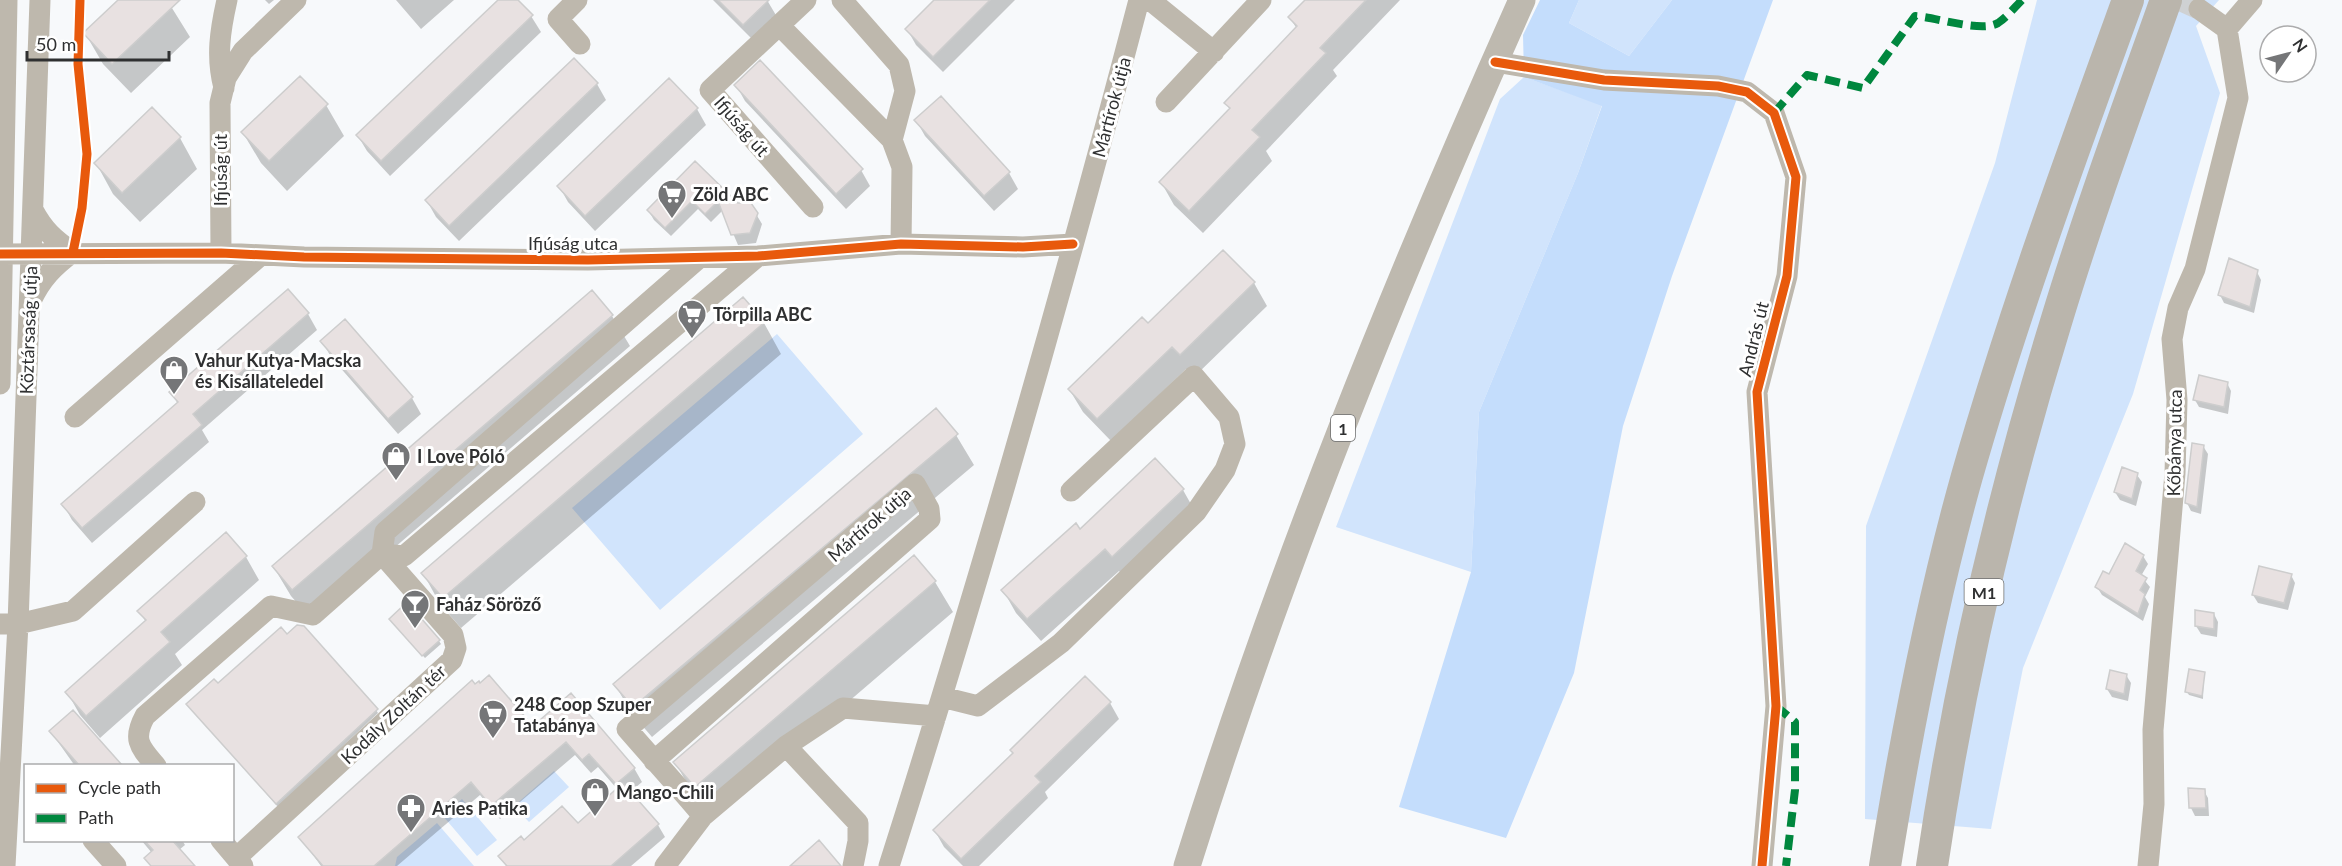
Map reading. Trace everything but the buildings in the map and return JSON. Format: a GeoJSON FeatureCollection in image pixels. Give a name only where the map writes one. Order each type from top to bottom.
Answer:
{"type":"FeatureCollection","features":[{"type":"Feature","properties":{"kind":"highway","name":"M1"},"geometry":{"type":"LineString","coordinates":[[1885,866],[1902,761],[1926,644],[1967,476],[2045,230],[2128,0]]}},
{"type":"Feature","properties":{"kind":"highway","name":"M1"},"geometry":{"type":"LineString","coordinates":[[1932,866],[1947,765],[1965,677],[2015,464],[2087,224],[2166,0]]}},
{"type":"Feature","properties":{"kind":"main road","name":"1"},"geometry":{"type":"LineString","coordinates":[[1188,866],[1208,800],[1307,521],[1382,331],[1522,0]]}},
{"type":"Feature","properties":{"kind":"street","name":"Köztársaság útja"},"geometry":{"type":"LineString","coordinates":[[0,384],[1,211],[7,0]]}},
{"type":"Feature","properties":{"kind":"street","name":"Köztársaság útja"},"geometry":{"type":"LineString","coordinates":[[5,866],[8,797],[9,624],[32,252],[40,0]]}},
{"type":"Feature","properties":{"kind":"street","name":"Ifjúság út"},"geometry":{"type":"LineString","coordinates":[[224,88],[218,66],[220,26],[227,0]]}},
{"type":"Feature","properties":{"kind":"street","name":"Ifjúság út"},"geometry":{"type":"LineString","coordinates":[[222,253],[220,103],[226,78],[243,51],[296,0]]}},
{"type":"Feature","properties":{"kind":"street"},"geometry":{"type":"LineString","coordinates":[[576,0],[558,19],[580,44]]}},
{"type":"Feature","properties":{"kind":"street","name":"Ifjúság út"},"geometry":{"type":"LineString","coordinates":[[806,0],[710,90],[813,207]]}},
{"type":"Feature","properties":{"kind":"street"},"geometry":{"type":"LineString","coordinates":[[842,0],[899,64],[905,90],[892,140]]}},
{"type":"Feature","properties":{"kind":"street","name":"Mártírok útja"},"geometry":{"type":"LineString","coordinates":[[889,866],[939,707],[1073,244],[1139,0]]}},
{"type":"Feature","properties":{"kind":"street"},"geometry":{"type":"LineString","coordinates":[[1150,0],[1214,52]]}},
{"type":"Feature","properties":{"kind":"street"},"geometry":{"type":"LineString","coordinates":[[1166,102],[1261,0]]}},
{"type":"Feature","properties":{"kind":"street"},"geometry":{"type":"LineString","coordinates":[[2199,9],[2227,29],[2252,0]]}},
{"type":"Feature","properties":{"kind":"street"},"geometry":{"type":"LineString","coordinates":[[779,25],[892,140],[902,167],[901,244]]}},
{"type":"Feature","properties":{"kind":"street","name":"Kőbánya utca"},"geometry":{"type":"LineString","coordinates":[[2148,866],[2154,804],[2153,730],[2175,473],[2177,400],[2172,339],[2178,308],[2195,269],[2238,98],[2227,29]]}},
{"type":"Feature","properties":{"kind":"street","name":"András út"},"geometry":{"type":"LineString","coordinates":[[1495,62],[1604,80],[1718,86],[1747,92],[1774,113],[1796,177],[1786,276],[1757,392],[1776,705],[1762,866]]}},
{"type":"Feature","properties":{"kind":"street"},"geometry":{"type":"LineString","coordinates":[[33,210],[42,226],[55,240],[73,252]]}},
{"type":"Feature","properties":{"kind":"street","name":"Ifjúság utca"},"geometry":{"type":"LineString","coordinates":[[73,252],[588,260],[758,256],[901,244],[1034,247],[1073,244]]}},
{"type":"Feature","properties":{"kind":"street"},"geometry":{"type":"LineString","coordinates":[[1,254],[73,252]]}},
{"type":"Feature","properties":{"kind":"street"},"geometry":{"type":"LineString","coordinates":[[29,307],[39,285],[53,267],[73,252]]}},
{"type":"Feature","properties":{"kind":"street"},"geometry":{"type":"LineString","coordinates":[[75,417],[261,255]]}},
{"type":"Feature","properties":{"kind":"street"},"geometry":{"type":"LineString","coordinates":[[382,554],[404,556],[758,256]]}},
{"type":"Feature","properties":{"kind":"street"},"geometry":{"type":"LineString","coordinates":[[155,764],[140,747],[137,730],[145,716],[271,606],[313,615],[382,554],[385,532],[699,258]]}},
{"type":"Feature","properties":{"kind":"street"},"geometry":{"type":"LineString","coordinates":[[665,866],[703,816],[786,746],[843,708],[978,706],[1061,643],[1188,520],[1225,470],[1236,444],[1229,417],[1194,376],[1071,491]]}},
{"type":"Feature","properties":{"kind":"street","name":"Mártírok útja"},"geometry":{"type":"LineString","coordinates":[[654,761],[930,519],[929,509],[915,484],[627,729],[654,761],[703,816]]}},
{"type":"Feature","properties":{"kind":"street"},"geometry":{"type":"LineString","coordinates":[[9,624],[73,611],[195,502]]}},
{"type":"Feature","properties":{"kind":"street","name":"Kodály Zoltán tér"},"geometry":{"type":"LineString","coordinates":[[223,842],[240,862],[452,660],[456,648],[453,635],[382,554]]}},
{"type":"Feature","properties":{"kind":"street"},"geometry":{"type":"LineString","coordinates":[[786,746],[858,823],[858,841],[853,866]]}},
{"type":"Feature","properties":{"kind":"street"},"geometry":{"type":"LineString","coordinates":[[95,842],[116,866]]}},
{"type":"Feature","properties":{"kind":"shaded area"},"geometry":{"type":"Polygon","coordinates":[[[1540,0],[1579,0],[1569,23],[1629,56],[1672,0],[1773,0],[1672,276],[1623,426],[1574,673],[1506,838],[1399,807],[1471,572],[1479,412],[1578,173],[1602,106],[1524,77],[1523,35],[1540,0]]]}},
{"type":"Feature","properties":{"kind":"shaded area"},"geometry":{"type":"Polygon","coordinates":[[[1579,0],[1672,0],[1629,56],[1569,23],[1579,0]]]}},
{"type":"Feature","properties":{"kind":"shaded area"},"geometry":{"type":"Polygon","coordinates":[[[2037,0],[2219,0],[2196,26],[2220,93],[2133,394],[2023,668],[1991,829],[1865,819],[1866,526],[1995,163],[2037,0]]]}},
{"type":"Feature","properties":{"kind":"shaded area"},"geometry":{"type":"Polygon","coordinates":[[[1524,77],[1602,105],[1578,173],[1479,412],[1471,572],[1336,527],[1500,99],[1524,77]]]}},
{"type":"Feature","properties":{"kind":"shaded area"},"geometry":{"type":"Polygon","coordinates":[[[777,334],[863,434],[660,610],[572,508],[777,334]]]}},
{"type":"Feature","properties":{"kind":"shaded area"},"geometry":{"type":"Polygon","coordinates":[[[554,771],[569,787],[529,822],[514,806],[554,771]]]}},
{"type":"Feature","properties":{"kind":"shaded area"},"geometry":{"type":"Polygon","coordinates":[[[462,799],[497,840],[477,856],[443,816],[462,799]]]}},
{"type":"Feature","properties":{"kind":"shaded area"},"geometry":{"type":"Polygon","coordinates":[[[437,823],[474,866],[395,866],[397,857],[437,823]]]}},
{"type":"Feature","properties":{"kind":"tunnel"},"geometry":{"type":"LineString","coordinates":[[2179,0],[2199,9]]}},
{"type":"Feature","properties":{"kind":"marked path"},"geometry":{"type":"LineString","coordinates":[[1774,113],[1807,75],[1863,88],[1915,16],[1991,26],[2001,21],[2022,0]]}},
{"type":"Feature","properties":{"kind":"marked path"},"geometry":{"type":"LineString","coordinates":[[1776,706],[1795,722],[1795,790],[1786,866]]}},
{"type":"Feature","properties":{"kind":"cycle path"},"geometry":{"type":"LineString","coordinates":[[73,252],[82,208],[87,154],[78,64],[80,0]]}},
{"type":"Feature","properties":{"kind":"cycle path"},"geometry":{"type":"LineString","coordinates":[[1495,62],[1604,80],[1718,86],[1747,92],[1774,113],[1796,177],[1787,276],[1757,392],[1776,706],[1762,866]]}},
{"type":"Feature","properties":{"kind":"cycle path"},"geometry":{"type":"LineString","coordinates":[[0,254],[221,253],[304,257],[588,260],[758,256],[901,244],[1023,247],[1073,244]]}},
{"type":"Feature","properties":{"kind":"place","name":"Zöld ABC"},"geometry":{"type":"Point","coordinates":[672,220]}},
{"type":"Feature","properties":{"kind":"place","name":"Törpilla ABC"},"geometry":{"type":"Point","coordinates":[692,340]}},
{"type":"Feature","properties":{"kind":"place","name":"Vahur Kutya-Macska és Kisállateledel"},"geometry":{"type":"Point","coordinates":[174,396]}},
{"type":"Feature","properties":{"kind":"place","name":"I Love Póló"},"geometry":{"type":"Point","coordinates":[396,482]}},
{"type":"Feature","properties":{"kind":"place","name":"Faház Söröző"},"geometry":{"type":"Point","coordinates":[415,630]}},
{"type":"Feature","properties":{"kind":"place","name":"248 Coop Szuper Tatabánya"},"geometry":{"type":"Point","coordinates":[493,740]}},
{"type":"Feature","properties":{"kind":"place","name":"Mango-Chili"},"geometry":{"type":"Point","coordinates":[595,818]}},
{"type":"Feature","properties":{"kind":"place","name":"Aries Patika"},"geometry":{"type":"Point","coordinates":[411,834]}}]}
